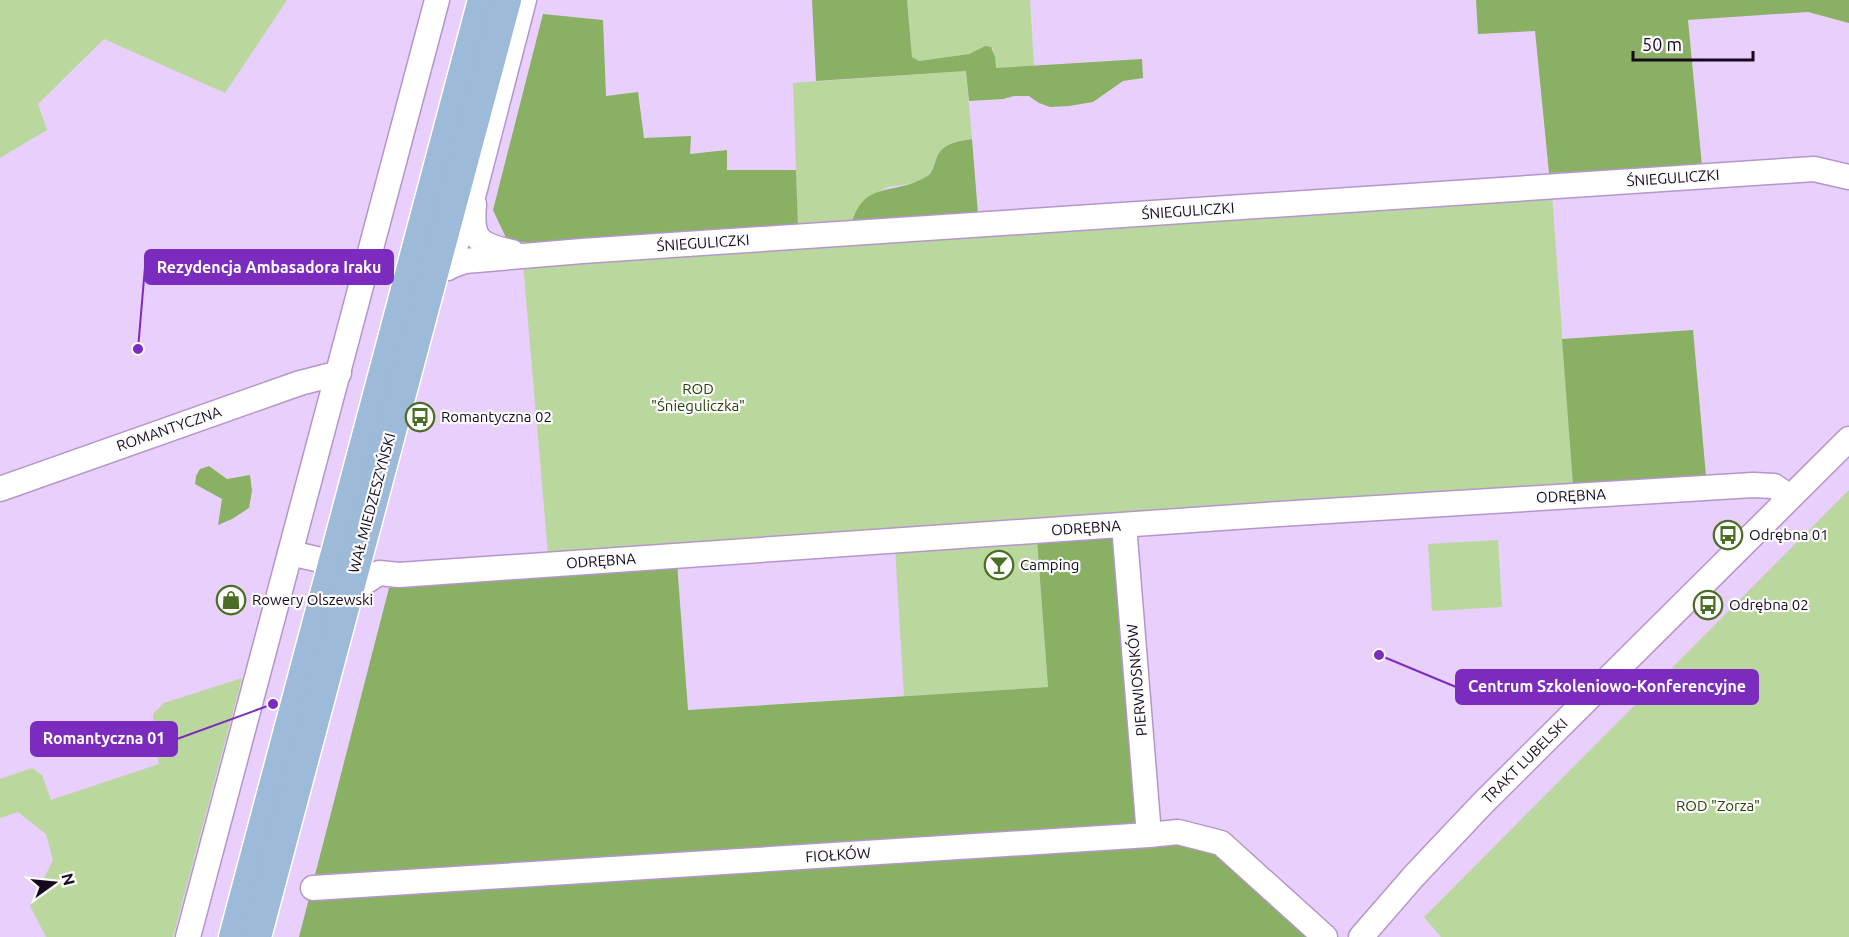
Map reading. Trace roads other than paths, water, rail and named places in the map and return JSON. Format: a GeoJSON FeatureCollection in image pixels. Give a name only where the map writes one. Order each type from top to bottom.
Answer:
{"type":"FeatureCollection","features":[{"type":"Feature","properties":{"kind":"main road","name":"WAŁ MIEDZESZYŃSKI"},"geometry":{"type":"LineString","coordinates":[[256,937],[349,592],[352,550],[483,0]]}},
{"type":"Feature","properties":{"kind":"main road","name":"WAŁ MIEDZESZYŃSKI"},"geometry":{"type":"LineString","coordinates":[[234,937],[352,550],[441,270],[506,0]]}},
{"type":"Feature","properties":{"kind":"street"},"geometry":{"type":"LineString","coordinates":[[188,937],[437,0]]}},
{"type":"Feature","properties":{"kind":"street"},"geometry":{"type":"LineString","coordinates":[[441,270],[474,193],[524,0]]}},
{"type":"Feature","properties":{"kind":"street","name":"ŚNIEGULICZKI"},"geometry":{"type":"LineString","coordinates":[[526,255],[1814,169],[1849,177]]}},
{"type":"Feature","properties":{"kind":"street"},"geometry":{"type":"LineString","coordinates":[[474,193],[472,222],[476,235],[489,248],[526,255]]}},
{"type":"Feature","properties":{"kind":"street"},"geometry":{"type":"LineString","coordinates":[[441,270],[465,261],[526,255]]}},
{"type":"Feature","properties":{"kind":"street","name":"ROMANTYCZNA"},"geometry":{"type":"LineString","coordinates":[[0,489],[300,383],[339,373]]}},
{"type":"Feature","properties":{"kind":"street","name":"TRAKT LUBELSKI"},"geometry":{"type":"LineString","coordinates":[[1361,937],[1474,812],[1849,439]]}},
{"type":"Feature","properties":{"kind":"street","name":"ODRĘBNA"},"geometry":{"type":"LineString","coordinates":[[380,573],[399,575],[1291,513],[1753,485],[1774,486],[1790,497]]}},
{"type":"Feature","properties":{"kind":"street","name":"PIERWIOSNKÓW"},"geometry":{"type":"LineString","coordinates":[[1124,525],[1149,835]]}},
{"type":"Feature","properties":{"kind":"street"},"geometry":{"type":"LineString","coordinates":[[290,553],[352,550],[369,553],[380,573],[349,592]]}},
{"type":"Feature","properties":{"kind":"street","name":"FIOŁKÓW"},"geometry":{"type":"LineString","coordinates":[[313,888],[1178,832],[1221,843],[1325,937]]}},
{"type":"Feature","properties":{"kind":"place","name":"Rezydencja Ambasadora Iraku"},"geometry":{"type":"Point","coordinates":[138,349]}},
{"type":"Feature","properties":{"kind":"place","name":"Romantyczna 02"},"geometry":{"type":"Point","coordinates":[420,417]}},
{"type":"Feature","properties":{"kind":"place","name":"Odrębna 01"},"geometry":{"type":"Point","coordinates":[1728,535]}},
{"type":"Feature","properties":{"kind":"place","name":"Camping"},"geometry":{"type":"Point","coordinates":[999,565]}},
{"type":"Feature","properties":{"kind":"place","name":"Rowery Olszewski"},"geometry":{"type":"Point","coordinates":[231,600]}},
{"type":"Feature","properties":{"kind":"place","name":"Odrębna 02"},"geometry":{"type":"Point","coordinates":[1708,605]}},
{"type":"Feature","properties":{"kind":"place","name":"Centrum Szkoleniowo-Konferencyjne"},"geometry":{"type":"Point","coordinates":[1379,655]}},
{"type":"Feature","properties":{"kind":"place","name":"Romantyczna 01"},"geometry":{"type":"Point","coordinates":[273,704]}},
{"type":"Feature","properties":{"kind":"park label","name":"ROD \"Śnieguliczka\""},"geometry":{"type":"Point","coordinates":[698,398]}},
{"type":"Feature","properties":{"kind":"park label","name":"ROD \"Zorza\""},"geometry":{"type":"Point","coordinates":[1718,806]}}]}
